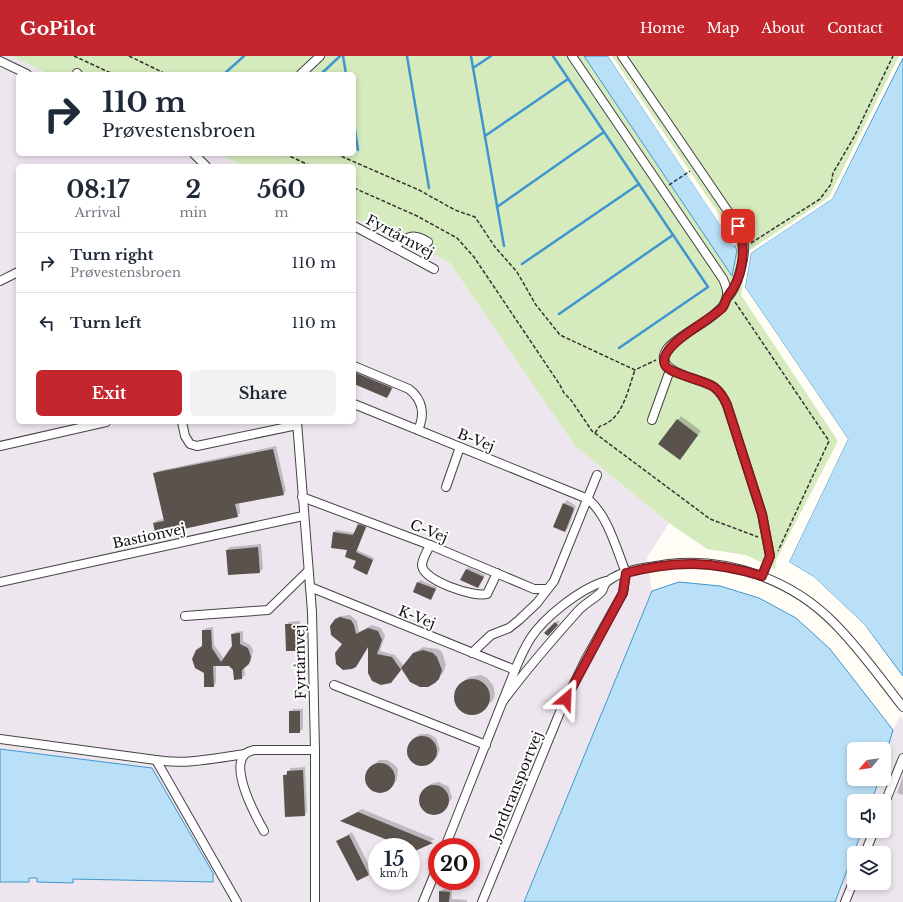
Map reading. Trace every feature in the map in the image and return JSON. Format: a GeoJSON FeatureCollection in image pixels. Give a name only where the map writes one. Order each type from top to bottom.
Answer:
{"type":"FeatureCollection","features":[{"type":"Feature","properties":{"kind":"street"},"geometry":{"type":"LineString","coordinates":[[303,72],[320,56]]}},
{"type":"Feature","properties":{"kind":"street"},"geometry":{"type":"LineString","coordinates":[[572,56],[723,279],[728,290],[728,296],[724,306],[668,349],[664,356],[665,365],[670,370],[706,382],[716,388],[722,396],[762,514],[770,556],[762,576]]}},
{"type":"Feature","properties":{"kind":"street"},"geometry":{"type":"LineString","coordinates":[[622,56],[738,226],[744,246],[738,279],[732,293],[728,296]]}},
{"type":"Feature","properties":{"kind":"street"},"geometry":{"type":"LineString","coordinates":[[0,61],[24,72]]}},
{"type":"Feature","properties":{"kind":"street"},"geometry":{"type":"LineString","coordinates":[[196,156],[204,164]]}},
{"type":"Feature","properties":{"kind":"street","name":"Fyrtårnvej"},"geometry":{"type":"LineString","coordinates":[[356,227],[434,269]]}},
{"type":"Feature","properties":{"kind":"street"},"geometry":{"type":"LineString","coordinates":[[393,247],[407,237],[419,236],[428,242]]}},
{"type":"Feature","properties":{"kind":"street"},"geometry":{"type":"LineString","coordinates":[[0,281],[16,273]]}},
{"type":"Feature","properties":{"kind":"street"},"geometry":{"type":"LineString","coordinates":[[356,367],[409,389],[416,395],[421,406],[423,417],[418,430]]}},
{"type":"Feature","properties":{"kind":"street"},"geometry":{"type":"LineString","coordinates":[[652,420],[670,370]]}},
{"type":"Feature","properties":{"kind":"street","name":"B-Vej"},"geometry":{"type":"LineString","coordinates":[[356,405],[588,499]]}},
{"type":"Feature","properties":{"kind":"street"},"geometry":{"type":"LineString","coordinates":[[0,446],[97,424]]}},
{"type":"Feature","properties":{"kind":"street"},"geometry":{"type":"LineString","coordinates":[[182,424],[185,436],[190,444],[197,446],[293,424]]}},
{"type":"Feature","properties":{"kind":"street","name":"Fyrtårnvej"},"geometry":{"type":"LineString","coordinates":[[297,424],[303,516],[310,587],[315,750],[315,902]]}},
{"type":"Feature","properties":{"kind":"street"},"geometry":{"type":"LineString","coordinates":[[446,487],[460,447]]}},
{"type":"Feature","properties":{"kind":"street"},"geometry":{"type":"LineString","coordinates":[[472,653],[491,635],[514,624],[537,603],[554,581],[597,475]]}},
{"type":"Feature","properties":{"kind":"street","name":"C-Vej"},"geometry":{"type":"LineString","coordinates":[[302,497],[430,545],[534,589],[547,589]]}},
{"type":"Feature","properties":{"kind":"street"},"geometry":{"type":"LineString","coordinates":[[588,499],[598,507],[626,573]]}},
{"type":"Feature","properties":{"kind":"street","name":"Bastionvej"},"geometry":{"type":"LineString","coordinates":[[0,582],[303,516]]}},
{"type":"Feature","properties":{"kind":"street"},"geometry":{"type":"LineString","coordinates":[[430,545],[422,565],[424,572],[457,589],[477,595],[487,594],[497,573]]}},
{"type":"Feature","properties":{"kind":"street"},"geometry":{"type":"LineString","coordinates":[[449,838],[515,670],[531,638],[550,617],[570,600],[597,584],[626,573],[651,567],[679,563],[707,564],[735,568],[762,576],[800,596],[834,622],[903,708]]}},
{"type":"Feature","properties":{"kind":"street"},"geometry":{"type":"LineString","coordinates":[[185,616],[268,610],[308,571]]}},
{"type":"Feature","properties":{"kind":"street","name":"Jordtransportvej"},"geometry":{"type":"LineString","coordinates":[[482,902],[560,712],[586,659],[623,593],[626,573]]}},
{"type":"Feature","properties":{"kind":"street"},"geometry":{"type":"LineString","coordinates":[[503,701],[580,609],[602,591],[606,581]]}},
{"type":"Feature","properties":{"kind":"street","name":"K-Vej"},"geometry":{"type":"LineString","coordinates":[[310,587],[515,670]]}},
{"type":"Feature","properties":{"kind":"street"},"geometry":{"type":"LineString","coordinates":[[334,685],[486,745]]}},
{"type":"Feature","properties":{"kind":"street"},"geometry":{"type":"LineString","coordinates":[[0,739],[169,762],[245,754],[254,750],[315,750]]}},
{"type":"Feature","properties":{"kind":"street"},"geometry":{"type":"LineString","coordinates":[[245,754],[240,763],[240,774],[254,812],[264,830]]}},
{"type":"Feature","properties":{"kind":"street"},"geometry":{"type":"LineString","coordinates":[[888,794],[903,758]]}},
{"type":"Feature","properties":{"kind":"street"},"geometry":{"type":"LineString","coordinates":[[156,760],[237,902]]}},
{"type":"Feature","properties":{"kind":"street"},"geometry":{"type":"LineString","coordinates":[[423,902],[428,890]]}},
{"type":"Feature","properties":{"kind":"street"},"geometry":{"type":"LineString","coordinates":[[845,902],[850,890]]}},
{"type":"Feature","properties":{"kind":"path"},"geometry":{"type":"LineString","coordinates":[[74,56],[109,72]]}},
{"type":"Feature","properties":{"kind":"path"},"geometry":{"type":"LineString","coordinates":[[129,56],[162,72]]}},
{"type":"Feature","properties":{"kind":"path"},"geometry":{"type":"LineString","coordinates":[[744,246],[757,241],[786,219],[820,199],[826,192],[834,173],[854,138],[893,56]]}},
{"type":"Feature","properties":{"kind":"path"},"geometry":{"type":"LineString","coordinates":[[289,156],[307,164]]}},
{"type":"Feature","properties":{"kind":"path"},"geometry":{"type":"LineString","coordinates":[[341,156],[419,190],[455,210],[475,216],[495,247],[517,272],[536,305],[560,335],[635,370]]}},
{"type":"Feature","properties":{"kind":"path"},"geometry":{"type":"LineString","coordinates":[[669,185],[690,171]]}},
{"type":"Feature","properties":{"kind":"path"},"geometry":{"type":"LineString","coordinates":[[356,189],[417,216],[457,238],[474,257],[564,393],[571,400],[595,433],[710,519],[767,540]]}},
{"type":"Feature","properties":{"kind":"path"},"geometry":{"type":"LineString","coordinates":[[728,296],[731,297],[828,441],[777,554]]}},
{"type":"Feature","properties":{"kind":"path"},"geometry":{"type":"LineString","coordinates":[[595,433],[600,426],[605,425],[619,412],[635,370],[664,356]]}},
{"type":"Feature","properties":{"kind":"shaded area"},"geometry":{"type":"Polygon","coordinates":[[[0,56],[11,56],[45,72],[16,72],[16,156],[223,156],[240,164],[16,164],[16,424],[356,424],[356,219],[449,262],[575,446],[669,523],[647,558],[652,591],[524,902],[0,902],[0,882],[29,882],[29,878],[37,878],[37,882],[73,883],[73,879],[213,882],[152,768],[0,749],[0,56]]]}},
{"type":"Feature","properties":{"kind":"shaded area"},"geometry":{"type":"Polygon","coordinates":[[[900,716],[903,720],[903,902],[835,902],[847,870],[847,890],[891,890],[891,846],[856,846],[859,838],[891,838],[891,794],[874,794],[877,786],[891,786],[891,742],[889,742],[900,716]]]}},
{"type":"Feature","properties":{"kind":"green space"},"geometry":{"type":"Polygon","coordinates":[[[11,56],[584,56],[732,276],[737,250],[734,246],[737,241],[612,56],[899,56],[829,197],[747,252],[741,295],[838,441],[776,560],[775,569],[746,555],[707,549],[669,523],[575,446],[449,262],[356,219],[356,164],[240,164],[223,156],[356,156],[356,72],[45,72],[11,56]]]}},
{"type":"Feature","properties":{"kind":"water"},"geometry":{"type":"Polygon","coordinates":[[[584,56],[608,56],[737,250],[732,276],[584,56]]]}},
{"type":"Feature","properties":{"kind":"water"},"geometry":{"type":"Polygon","coordinates":[[[903,58],[903,676],[864,624],[814,577],[789,562],[848,439],[745,287],[751,253],[832,199],[903,58]]]}},
{"type":"Feature","properties":{"kind":"water"},"geometry":{"type":"Polygon","coordinates":[[[679,582],[720,586],[759,598],[796,618],[830,649],[893,730],[889,742],[847,742],[847,786],[877,786],[874,794],[847,794],[847,838],[859,838],[856,846],[847,846],[847,870],[835,902],[524,902],[652,591],[679,582]]]}},
{"type":"Feature","properties":{"kind":"water"},"geometry":{"type":"Polygon","coordinates":[[[0,749],[152,768],[213,873],[213,882],[73,879],[73,883],[37,882],[37,878],[29,878],[29,882],[0,882],[0,749]]]}},
{"type":"Feature","properties":{"kind":"pier"},"geometry":{"type":"Polygon","coordinates":[[[608,56],[610,56],[735,244],[734,246],[608,56]]]}},
{"type":"Feature","properties":{"kind":"pier"},"geometry":{"type":"Polygon","coordinates":[[[903,56],[832,199],[751,253],[745,287],[848,439],[789,562],[814,577],[864,624],[903,678],[862,626],[813,578],[787,563],[846,439],[743,287],[749,252],[831,198],[903,56]]]}},
{"type":"Feature","properties":{"kind":"building"},"geometry":{"type":"Polygon","coordinates":[[[356,373],[392,388],[387,398],[356,385],[356,373]]]}},
{"type":"Feature","properties":{"kind":"building"},"geometry":{"type":"Polygon","coordinates":[[[677,419],[698,435],[680,460],[658,444],[677,419]]]}},
{"type":"Feature","properties":{"kind":"building"},"geometry":{"type":"Polygon","coordinates":[[[273,449],[284,495],[235,504],[238,517],[161,534],[161,531],[155,532],[153,523],[164,521],[153,473],[273,449]]]}},
{"type":"Feature","properties":{"kind":"building"},"geometry":{"type":"Polygon","coordinates":[[[563,503],[574,509],[565,532],[553,527],[563,503]]]}},
{"type":"Feature","properties":{"kind":"building"},"geometry":{"type":"Polygon","coordinates":[[[358,524],[366,527],[356,552],[373,560],[367,575],[353,568],[356,561],[345,557],[347,550],[331,548],[333,532],[353,535],[358,524]]]}},
{"type":"Feature","properties":{"kind":"building"},"geometry":{"type":"Polygon","coordinates":[[[258,547],[260,573],[228,575],[226,550],[258,547]]]}},
{"type":"Feature","properties":{"kind":"building"},"geometry":{"type":"Polygon","coordinates":[[[466,569],[484,577],[478,588],[460,580],[466,569]]]}},
{"type":"Feature","properties":{"kind":"building"},"geometry":{"type":"Polygon","coordinates":[[[417,582],[436,589],[431,600],[413,592],[417,582]]]}},
{"type":"Feature","properties":{"kind":"building"},"geometry":{"type":"Polygon","coordinates":[[[340,617],[351,620],[356,634],[368,628],[378,631],[382,640],[377,654],[392,657],[401,670],[391,683],[381,685],[372,681],[368,673],[368,647],[356,667],[343,670],[336,664],[335,653],[342,644],[331,635],[330,626],[335,619],[340,617]]]}},
{"type":"Feature","properties":{"kind":"building"},"geometry":{"type":"Polygon","coordinates":[[[555,622],[558,625],[548,636],[544,633],[555,622]]]}},
{"type":"Feature","properties":{"kind":"building"},"geometry":{"type":"Polygon","coordinates":[[[285,624],[297,624],[298,651],[286,651],[285,624]]]}},
{"type":"Feature","properties":{"kind":"building"},"geometry":{"type":"Polygon","coordinates":[[[202,630],[211,630],[212,648],[221,662],[232,646],[231,634],[240,633],[240,644],[248,648],[251,657],[249,664],[242,670],[242,679],[234,680],[233,670],[229,666],[213,666],[214,687],[204,687],[204,673],[195,668],[192,659],[196,650],[202,646],[202,630]]]}},
{"type":"Feature","properties":{"kind":"building"},"geometry":{"type":"Polygon","coordinates":[[[423,650],[433,653],[437,657],[442,670],[439,679],[428,687],[420,687],[410,682],[401,668],[413,653],[423,650]]]}},
{"type":"Feature","properties":{"kind":"building"},"geometry":{"type":"Polygon","coordinates":[[[476,679],[485,684],[489,690],[489,704],[485,710],[476,715],[468,715],[459,710],[455,704],[454,693],[459,684],[465,680],[476,679]]]}},
{"type":"Feature","properties":{"kind":"building"},"geometry":{"type":"Polygon","coordinates":[[[289,711],[300,711],[300,733],[289,733],[289,711]]]}},
{"type":"Feature","properties":{"kind":"building"},"geometry":{"type":"Polygon","coordinates":[[[422,736],[433,740],[437,751],[433,762],[422,766],[411,762],[407,751],[411,740],[422,736]]]}},
{"type":"Feature","properties":{"kind":"building"},"geometry":{"type":"Polygon","coordinates":[[[380,763],[391,767],[395,778],[391,789],[380,793],[369,789],[365,778],[369,767],[380,763]]]}},
{"type":"Feature","properties":{"kind":"building"},"geometry":{"type":"Polygon","coordinates":[[[303,770],[305,816],[285,817],[283,775],[287,775],[287,771],[303,770]]]}},
{"type":"Feature","properties":{"kind":"building"},"geometry":{"type":"Polygon","coordinates":[[[434,785],[445,789],[449,800],[445,811],[434,815],[423,811],[419,800],[423,789],[434,785]]]}},
{"type":"Feature","properties":{"kind":"building"},"geometry":{"type":"Polygon","coordinates":[[[358,812],[428,841],[428,845],[420,849],[420,838],[382,838],[340,821],[358,812]]]}},
{"type":"Feature","properties":{"kind":"building"},"geometry":{"type":"Polygon","coordinates":[[[349,835],[368,876],[357,881],[336,841],[349,835]]]}},
{"type":"Feature","properties":{"kind":"building"},"geometry":{"type":"Polygon","coordinates":[[[439,891],[450,892],[449,902],[439,902],[439,891]]]}},
{"type":"Feature","properties":{"kind":"waterway"},"geometry":{"type":"LineString","coordinates":[[226,72],[244,56]]}},
{"type":"Feature","properties":{"kind":"waterway"},"geometry":{"type":"LineString","coordinates":[[323,72],[340,56]]}},
{"type":"Feature","properties":{"kind":"waterway"},"geometry":{"type":"LineString","coordinates":[[343,56],[346,72]]}},
{"type":"Feature","properties":{"kind":"waterway"},"geometry":{"type":"LineString","coordinates":[[407,56],[429,188]]}},
{"type":"Feature","properties":{"kind":"waterway"},"geometry":{"type":"LineString","coordinates":[[471,56],[504,246]]}},
{"type":"Feature","properties":{"kind":"waterway"},"geometry":{"type":"LineString","coordinates":[[473,68],[491,56]]}},
{"type":"Feature","properties":{"kind":"waterway"},"geometry":{"type":"LineString","coordinates":[[553,56],[708,287],[619,348]]}},
{"type":"Feature","properties":{"kind":"waterway"},"geometry":{"type":"LineString","coordinates":[[485,136],[568,79]]}},
{"type":"Feature","properties":{"kind":"waterway"},"geometry":{"type":"LineString","coordinates":[[497,207],[604,132]]}},
{"type":"Feature","properties":{"kind":"waterway"},"geometry":{"type":"LineString","coordinates":[[356,136],[358,150]]}},
{"type":"Feature","properties":{"kind":"waterway"},"geometry":{"type":"LineString","coordinates":[[522,264],[639,184]]}},
{"type":"Feature","properties":{"kind":"waterway"},"geometry":{"type":"LineString","coordinates":[[559,314],[673,235]]}},
{"type":"Feature","properties":{"kind":"route"},"geometry":{"type":"LineString","coordinates":[[566,699],[586,659],[623,593],[626,573],[651,567],[679,563],[707,564],[735,568],[762,576],[770,556],[762,514],[727,405],[716,388],[706,382],[670,370],[665,365],[664,360],[664,356],[668,349],[724,306],[728,296],[732,293],[738,279],[744,246],[738,226]]}}]}
